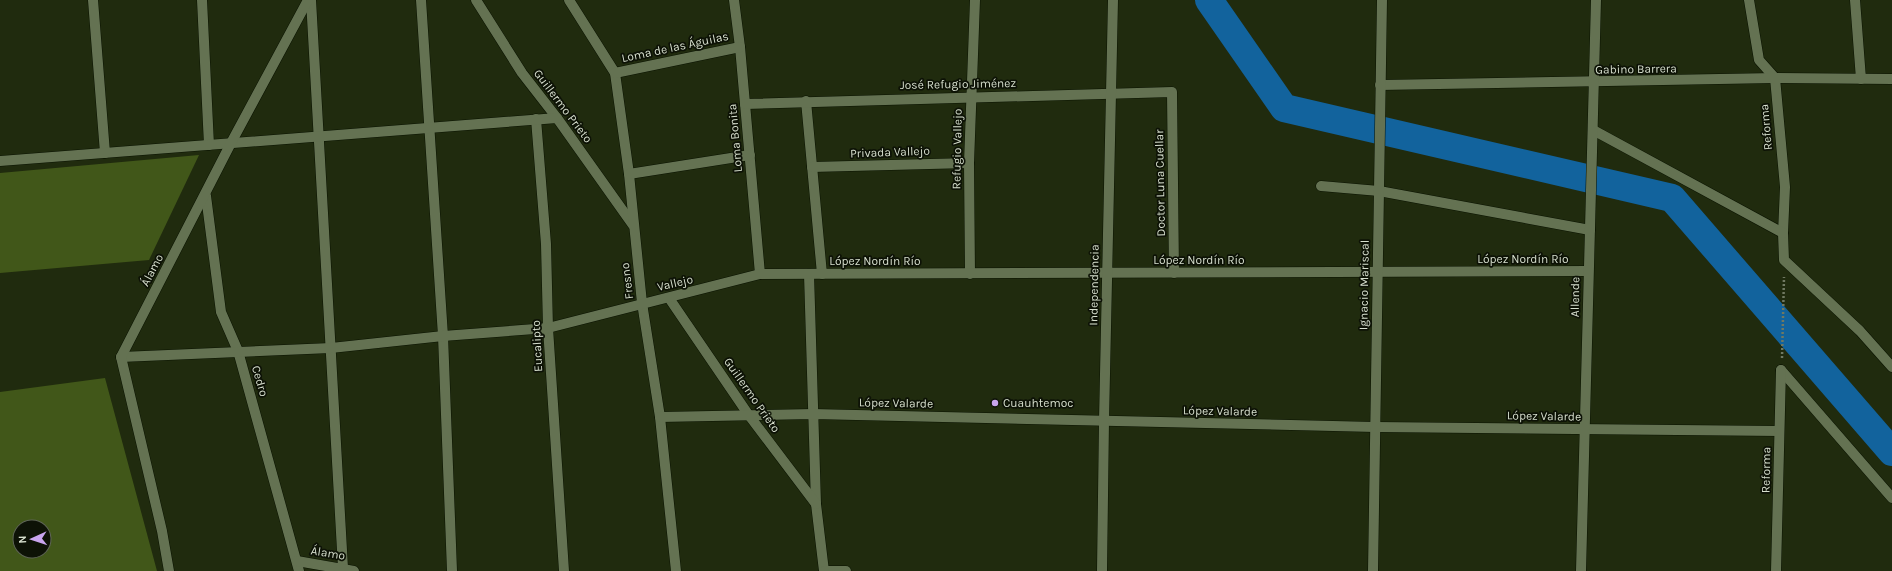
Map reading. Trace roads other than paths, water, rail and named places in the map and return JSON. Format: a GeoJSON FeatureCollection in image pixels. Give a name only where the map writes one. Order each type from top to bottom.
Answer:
{"type":"FeatureCollection","features":[{"type":"Feature","properties":{"kind":"street"},"geometry":{"type":"LineString","coordinates":[[93,0],[105,153]]}},
{"type":"Feature","properties":{"kind":"street"},"geometry":{"type":"LineString","coordinates":[[202,0],[208,145]]}},
{"type":"Feature","properties":{"kind":"street","name":"Álamo"},"geometry":{"type":"LineString","coordinates":[[121,357],[206,196],[231,143],[308,0]]}},
{"type":"Feature","properties":{"kind":"street"},"geometry":{"type":"LineString","coordinates":[[311,0],[343,568]]}},
{"type":"Feature","properties":{"kind":"street"},"geometry":{"type":"LineString","coordinates":[[421,0],[443,336],[452,571]]}},
{"type":"Feature","properties":{"kind":"street","name":"Guillermo Prieto"},"geometry":{"type":"LineString","coordinates":[[476,0],[522,72],[557,118],[633,225]]}},
{"type":"Feature","properties":{"kind":"street","name":"Fresno"},"geometry":{"type":"LineString","coordinates":[[569,0],[614,74],[629,174],[642,302],[660,417],[676,571]]}},
{"type":"Feature","properties":{"kind":"street","name":"Loma Bonita"},"geometry":{"type":"LineString","coordinates":[[734,0],[740,47],[760,274]]}},
{"type":"Feature","properties":{"kind":"street","name":"Refugio Vallejo"},"geometry":{"type":"LineString","coordinates":[[970,274],[969,163],[975,0]]}},
{"type":"Feature","properties":{"kind":"street","name":"Independencia"},"geometry":{"type":"LineString","coordinates":[[1102,571],[1113,0]]}},
{"type":"Feature","properties":{"kind":"street","name":"Ignacio Mariscal"},"geometry":{"type":"LineString","coordinates":[[1373,571],[1382,0]]}},
{"type":"Feature","properties":{"kind":"street","name":"Allende"},"geometry":{"type":"LineString","coordinates":[[1581,571],[1596,0]]}},
{"type":"Feature","properties":{"kind":"street"},"geometry":{"type":"LineString","coordinates":[[1749,0],[1759,60],[1775,78]]}},
{"type":"Feature","properties":{"kind":"street"},"geometry":{"type":"LineString","coordinates":[[1855,0],[1861,79]]}},
{"type":"Feature","properties":{"kind":"street","name":"Loma de las Águilas"},"geometry":{"type":"LineString","coordinates":[[614,74],[740,47]]}},
{"type":"Feature","properties":{"kind":"street","name":"Gabino Barrera"},"geometry":{"type":"LineString","coordinates":[[1380,84],[1593,82],[1775,78],[1892,79]]}},
{"type":"Feature","properties":{"kind":"street","name":"Reforma"},"geometry":{"type":"LineString","coordinates":[[1775,78],[1785,187],[1783,233],[1784,260],[1860,330],[1892,367]]}},
{"type":"Feature","properties":{"kind":"street","name":"José Refugio Jiménez"},"geometry":{"type":"LineString","coordinates":[[745,104],[806,101],[1172,92]]}},
{"type":"Feature","properties":{"kind":"street","name":"Doctor Luna Cuellar"},"geometry":{"type":"LineString","coordinates":[[1172,92],[1174,273]]}},
{"type":"Feature","properties":{"kind":"street"},"geometry":{"type":"LineString","coordinates":[[806,101],[822,274]]}},
{"type":"Feature","properties":{"kind":"street"},"geometry":{"type":"LineString","coordinates":[[0,161],[557,118]]}},
{"type":"Feature","properties":{"kind":"street","name":"Eucalipto"},"geometry":{"type":"LineString","coordinates":[[536,119],[546,244],[548,328],[564,571]]}},
{"type":"Feature","properties":{"kind":"street"},"geometry":{"type":"LineString","coordinates":[[1593,130],[1783,233]]}},
{"type":"Feature","properties":{"kind":"street"},"geometry":{"type":"LineString","coordinates":[[629,174],[750,155]]}},
{"type":"Feature","properties":{"kind":"street","name":"Privada Vallejo"},"geometry":{"type":"LineString","coordinates":[[812,167],[969,163]]}},
{"type":"Feature","properties":{"kind":"street"},"geometry":{"type":"LineString","coordinates":[[1321,186],[1379,186],[1590,230]]}},
{"type":"Feature","properties":{"kind":"street","name":"Cedro"},"geometry":{"type":"LineString","coordinates":[[206,196],[221,312],[238,351],[298,566]]}},
{"type":"Feature","properties":{"kind":"street","name":"López Nordín Río"},"geometry":{"type":"LineString","coordinates":[[809,274],[1588,271]]}},
{"type":"Feature","properties":{"kind":"street","name":"Vallejo"},"geometry":{"type":"LineString","coordinates":[[121,357],[330,348],[443,336],[548,328],[642,302],[670,298],[760,274],[809,274]]}},
{"type":"Feature","properties":{"kind":"street"},"geometry":{"type":"LineString","coordinates":[[809,274],[816,504],[824,571],[846,571]]}},
{"type":"Feature","properties":{"kind":"street","name":"Guillermo Prieto"},"geometry":{"type":"LineString","coordinates":[[670,298],[748,414],[816,504]]}},
{"type":"Feature","properties":{"kind":"street"},"geometry":{"type":"LineString","coordinates":[[121,357],[162,531],[169,571]]}},
{"type":"Feature","properties":{"kind":"street","name":"Reforma"},"geometry":{"type":"LineString","coordinates":[[1776,571],[1781,370],[1892,498]]}},
{"type":"Feature","properties":{"kind":"street","name":"López Valarde"},"geometry":{"type":"LineString","coordinates":[[660,417],[748,414],[813,414],[1375,427],[1780,431]]}},
{"type":"Feature","properties":{"kind":"street","name":"Álamo"},"geometry":{"type":"LineString","coordinates":[[298,566],[343,568],[354,571]]}},
{"type":"Feature","properties":{"kind":"waterway"},"geometry":{"type":"LineString","coordinates":[[1209,0],[1284,108],[1672,198],[1892,452]]}},
{"type":"Feature","properties":{"kind":"place","name":"Cuauhtemoc"},"geometry":{"type":"Point","coordinates":[995,403]}}]}
